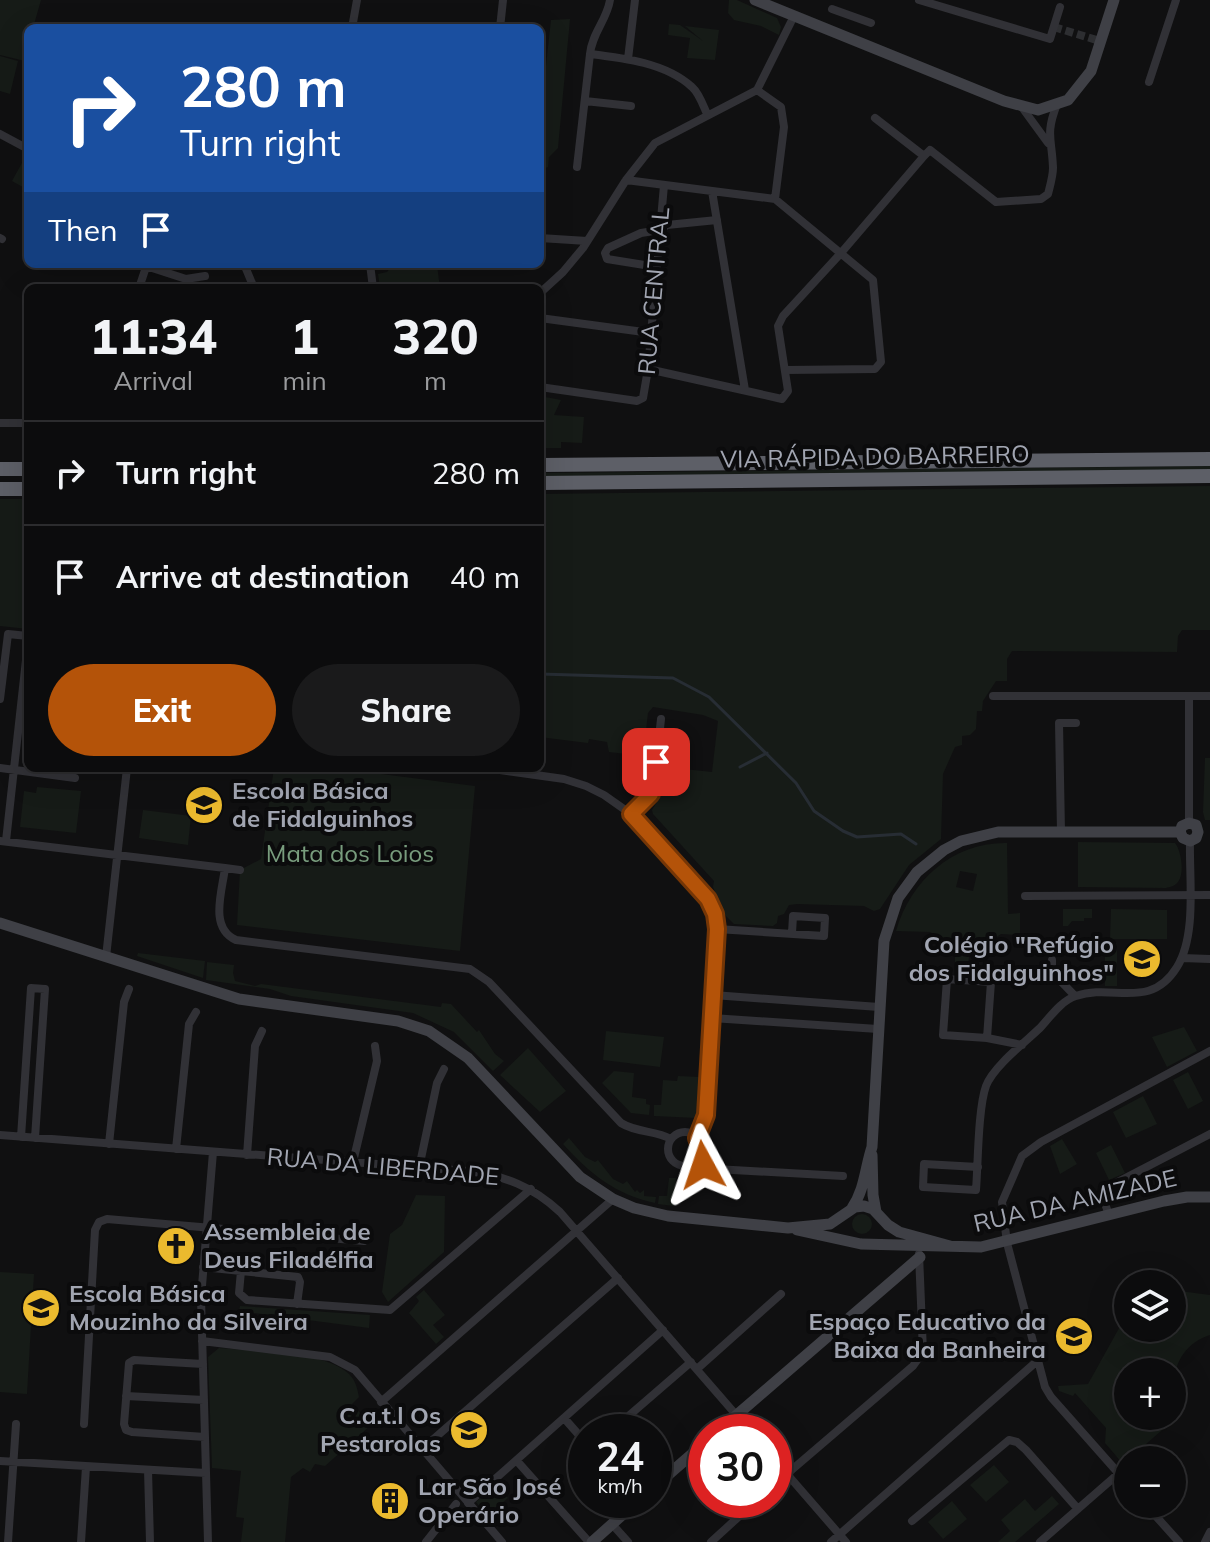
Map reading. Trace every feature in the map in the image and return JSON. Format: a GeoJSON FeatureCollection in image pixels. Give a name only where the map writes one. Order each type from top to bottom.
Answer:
{"type":"FeatureCollection","features":[{"type":"Feature","properties":{"kind":"highway","name":"VIA RÁPIDA DO BARREIRO"},"geometry":{"type":"LineString","coordinates":[[544,465],[1210,459]]}},
{"type":"Feature","properties":{"kind":"highway"},"geometry":{"type":"LineString","coordinates":[[0,469],[24,469]]}},
{"type":"Feature","properties":{"kind":"highway","name":"VIA RÁPIDA DO BARREIRO"},"geometry":{"type":"LineString","coordinates":[[544,483],[1210,476]]}},
{"type":"Feature","properties":{"kind":"highway"},"geometry":{"type":"LineString","coordinates":[[0,489],[24,489]]}},
{"type":"Feature","properties":{"kind":"street"},"geometry":{"type":"LineString","coordinates":[[353,24],[357,0]]}},
{"type":"Feature","properties":{"kind":"street"},"geometry":{"type":"LineString","coordinates":[[500,24],[503,0]]}},
{"type":"Feature","properties":{"kind":"street"},"geometry":{"type":"LineString","coordinates":[[577,167],[593,36],[608,13],[610,0]]}},
{"type":"Feature","properties":{"kind":"street"},"geometry":{"type":"LineString","coordinates":[[628,59],[635,0]]}},
{"type":"Feature","properties":{"kind":"street"},"geometry":{"type":"LineString","coordinates":[[755,0],[1021,106],[1038,110],[1068,100],[1091,71],[1114,0]]}},
{"type":"Feature","properties":{"kind":"street"},"geometry":{"type":"LineString","coordinates":[[842,13],[847,0]]}},
{"type":"Feature","properties":{"kind":"street"},"geometry":{"type":"LineString","coordinates":[[919,0],[1050,39],[1060,7]]}},
{"type":"Feature","properties":{"kind":"street"},"geometry":{"type":"LineString","coordinates":[[1149,82],[1176,0]]}},
{"type":"Feature","properties":{"kind":"street"},"geometry":{"type":"LineString","coordinates":[[832,9],[871,23]]}},
{"type":"Feature","properties":{"kind":"street"},"geometry":{"type":"LineString","coordinates":[[544,289],[563,272],[587,241],[626,180],[655,143],[757,90],[794,16]]}},
{"type":"Feature","properties":{"kind":"street"},"geometry":{"type":"LineString","coordinates":[[590,54],[628,59],[668,73],[693,88],[707,114]]}},
{"type":"Feature","properties":{"kind":"street"},"geometry":{"type":"LineString","coordinates":[[757,90],[781,107],[784,127],[775,199]]}},
{"type":"Feature","properties":{"kind":"street"},"geometry":{"type":"LineString","coordinates":[[585,101],[631,106]]}},
{"type":"Feature","properties":{"kind":"street"},"geometry":{"type":"LineString","coordinates":[[648,369],[782,399],[788,391],[778,326],[783,316],[924,156],[930,150],[941,156],[996,202],[1041,199],[1048,194],[1053,170],[1048,144],[1050,121],[1057,104]]}},
{"type":"Feature","properties":{"kind":"street"},"geometry":{"type":"LineString","coordinates":[[1021,106],[1048,144]]}},
{"type":"Feature","properties":{"kind":"street"},"geometry":{"type":"LineString","coordinates":[[875,118],[924,156]]}},
{"type":"Feature","properties":{"kind":"street"},"geometry":{"type":"LineString","coordinates":[[0,134],[24,147]]}},
{"type":"Feature","properties":{"kind":"street"},"geometry":{"type":"LineString","coordinates":[[626,180],[775,199],[873,280],[881,362],[875,369],[786,370]]}},
{"type":"Feature","properties":{"kind":"street","name":"RUA CENTRAL"},"geometry":{"type":"LineString","coordinates":[[544,388],[637,401],[643,398],[664,185]]}},
{"type":"Feature","properties":{"kind":"street"},"geometry":{"type":"LineString","coordinates":[[712,191],[745,390]]}},
{"type":"Feature","properties":{"kind":"street"},"geometry":{"type":"LineString","coordinates":[[657,267],[607,259],[605,253],[608,248],[641,233],[660,230],[667,225],[717,220]]}},
{"type":"Feature","properties":{"kind":"street"},"geometry":{"type":"LineString","coordinates":[[544,238],[587,241]]}},
{"type":"Feature","properties":{"kind":"street"},"geometry":{"type":"LineString","coordinates":[[155,268],[186,279],[205,276]]}},
{"type":"Feature","properties":{"kind":"street"},"geometry":{"type":"LineString","coordinates":[[544,319],[651,333]]}},
{"type":"Feature","properties":{"kind":"street"},"geometry":{"type":"LineString","coordinates":[[0,423],[24,423]]}},
{"type":"Feature","properties":{"kind":"street"},"geometry":{"type":"LineString","coordinates":[[0,699],[8,634],[24,638]]}},
{"type":"Feature","properties":{"kind":"street"},"geometry":{"type":"LineString","coordinates":[[993,696],[1210,696]]}},
{"type":"Feature","properties":{"kind":"street"},"geometry":{"type":"LineString","coordinates":[[978,1167],[924,1164],[923,1187],[976,1190],[986,1087],[991,1077],[1068,1000],[1075,996],[1144,992],[1164,983],[1182,958],[1189,932],[1189,894],[1197,832],[1189,696]]}},
{"type":"Feature","properties":{"kind":"street"},"geometry":{"type":"LineString","coordinates":[[24,713],[3,841],[240,870]]}},
{"type":"Feature","properties":{"kind":"street"},"geometry":{"type":"LineString","coordinates":[[631,814],[651,794],[661,719]]}},
{"type":"Feature","properties":{"kind":"street"},"geometry":{"type":"LineString","coordinates":[[1061,832],[1059,723],[1076,723]]}},
{"type":"Feature","properties":{"kind":"street"},"geometry":{"type":"LineString","coordinates":[[0,768],[24,771]]}},
{"type":"Feature","properties":{"kind":"street"},"geometry":{"type":"LineString","coordinates":[[34,772],[75,778]]}},
{"type":"Feature","properties":{"kind":"street"},"geometry":{"type":"LineString","coordinates":[[106,957],[127,772]]}},
{"type":"Feature","properties":{"kind":"street"},"geometry":{"type":"LineString","coordinates":[[514,772],[564,779],[586,786],[631,814],[708,899],[717,929],[706,1115],[697,1138],[701,1150],[696,1161]]}},
{"type":"Feature","properties":{"kind":"street"},"geometry":{"type":"LineString","coordinates":[[872,1147],[863,1190],[843,1222],[844,1232],[861,1243],[879,1234],[881,1225],[873,1195],[872,1147],[886,931],[898,898],[917,872],[944,850],[980,835],[998,832],[1180,832],[1183,838],[1197,832]]}},
{"type":"Feature","properties":{"kind":"street"},"geometry":{"type":"LineString","coordinates":[[225,868],[219,921],[227,936],[246,942],[470,969],[489,982],[612,1116],[628,1127],[660,1133],[671,1139]]}},
{"type":"Feature","properties":{"kind":"street"},"geometry":{"type":"LineString","coordinates":[[1025,896],[1210,895]]}},
{"type":"Feature","properties":{"kind":"street","name":"RUA DA AMIZADE"},"geometry":{"type":"LineString","coordinates":[[3,923],[239,999],[390,1020],[429,1031],[461,1052],[567,1165],[594,1188],[613,1199],[668,1216],[788,1228],[818,1236],[919,1251],[1007,1243],[1187,1197],[1210,1197]]}},
{"type":"Feature","properties":{"kind":"street"},"geometry":{"type":"LineString","coordinates":[[717,929],[792,933]]}},
{"type":"Feature","properties":{"kind":"street"},"geometry":{"type":"LineString","coordinates":[[1182,958],[1210,959]]}},
{"type":"Feature","properties":{"kind":"street"},"geometry":{"type":"LineString","coordinates":[[1052,960],[1052,972],[1075,996]]}},
{"type":"Feature","properties":{"kind":"street"},"geometry":{"type":"LineString","coordinates":[[987,1038],[991,982],[947,979],[943,1035],[987,1038],[1022,1045]]}},
{"type":"Feature","properties":{"kind":"street"},"geometry":{"type":"LineString","coordinates":[[21,1137],[31,988],[45,989],[35,1138]]}},
{"type":"Feature","properties":{"kind":"street"},"geometry":{"type":"LineString","coordinates":[[109,1144],[124,1002],[129,989]]}},
{"type":"Feature","properties":{"kind":"street"},"geometry":{"type":"LineString","coordinates":[[713,995],[879,1007]]}},
{"type":"Feature","properties":{"kind":"street"},"geometry":{"type":"LineString","coordinates":[[176,1149],[189,1024],[196,1012]]}},
{"type":"Feature","properties":{"kind":"street"},"geometry":{"type":"LineString","coordinates":[[712,1018],[878,1029]]}},
{"type":"Feature","properties":{"kind":"street"},"geometry":{"type":"LineString","coordinates":[[247,1155],[255,1046],[262,1031]]}},
{"type":"Feature","properties":{"kind":"street"},"geometry":{"type":"LineString","coordinates":[[353,1162],[377,1061],[375,1046]]}},
{"type":"Feature","properties":{"kind":"street"},"geometry":{"type":"LineString","coordinates":[[1114,1469],[1051,1397],[1036,1362],[1007,1243],[1002,1202],[1022,1156],[1041,1142],[1210,1051]]}},
{"type":"Feature","properties":{"kind":"street"},"geometry":{"type":"LineString","coordinates":[[419,1168],[437,1083],[444,1069]]}},
{"type":"Feature","properties":{"kind":"street"},"geometry":{"type":"LineString","coordinates":[[671,1139],[684,1133],[697,1138]]}},
{"type":"Feature","properties":{"kind":"street"},"geometry":{"type":"LineString","coordinates":[[1109,1215],[1103,1198],[1108,1187],[1210,1134]]}},
{"type":"Feature","properties":{"kind":"street","name":"RUA DA LIBERDADE"},"geometry":{"type":"LineString","coordinates":[[0,1135],[494,1175],[531,1189],[542,1195],[578,1231],[736,1414]]}},
{"type":"Feature","properties":{"kind":"street"},"geometry":{"type":"LineString","coordinates":[[671,1139],[668,1153],[671,1160],[683,1166],[696,1161],[715,1169],[843,1176]]}},
{"type":"Feature","properties":{"kind":"street"},"geometry":{"type":"LineString","coordinates":[[208,1542],[202,1341],[203,1267],[213,1152]]}},
{"type":"Feature","properties":{"kind":"street"},"geometry":{"type":"LineString","coordinates":[[241,1271],[239,1290],[243,1298],[390,1310],[531,1189]]}},
{"type":"Feature","properties":{"kind":"street"},"geometry":{"type":"LineString","coordinates":[[381,1402],[613,1199]]}},
{"type":"Feature","properties":{"kind":"street","name":"RUA DA AMIZADE"},"geometry":{"type":"LineString","coordinates":[[788,1228],[830,1224],[849,1211],[864,1206],[899,1232],[950,1246]]}},
{"type":"Feature","properties":{"kind":"street"},"geometry":{"type":"LineString","coordinates":[[84,1424],[97,1224],[107,1219],[364,1241]]}},
{"type":"Feature","properties":{"kind":"street"},"geometry":{"type":"LineString","coordinates":[[738,1414],[919,1251]]}},
{"type":"Feature","properties":{"kind":"street"},"geometry":{"type":"LineString","coordinates":[[792,1470],[913,1366],[923,1352],[919,1251]]}},
{"type":"Feature","properties":{"kind":"street"},"geometry":{"type":"LineString","coordinates":[[203,1267],[295,1276],[300,1282],[297,1304]]}},
{"type":"Feature","properties":{"kind":"street"},"geometry":{"type":"LineString","coordinates":[[421,1450],[618,1278]]}},
{"type":"Feature","properties":{"kind":"street"},"geometry":{"type":"LineString","coordinates":[[633,1414],[781,1294]]}},
{"type":"Feature","properties":{"kind":"street"},"geometry":{"type":"LineString","coordinates":[[468,1503],[663,1330]]}},
{"type":"Feature","properties":{"kind":"street"},"geometry":{"type":"LineString","coordinates":[[202,1341],[336,1359],[355,1370],[502,1542]]}},
{"type":"Feature","properties":{"kind":"street"},"geometry":{"type":"LineString","coordinates":[[203,1364],[131,1361],[126,1368],[124,1424],[129,1432],[205,1437]]}},
{"type":"Feature","properties":{"kind":"street"},"geometry":{"type":"LineString","coordinates":[[831,1542],[843,1538],[1036,1362]]}},
{"type":"Feature","properties":{"kind":"street"},"geometry":{"type":"LineString","coordinates":[[126,1396],[204,1400]]}},
{"type":"Feature","properties":{"kind":"street"},"geometry":{"type":"LineString","coordinates":[[564,1418],[568,1423]]}},
{"type":"Feature","properties":{"kind":"street"},"geometry":{"type":"LineString","coordinates":[[8,1542],[16,1424]]}},
{"type":"Feature","properties":{"kind":"street"},"geometry":{"type":"LineString","coordinates":[[912,1521],[1009,1440],[1026,1450],[1078,1509]]}},
{"type":"Feature","properties":{"kind":"street"},"geometry":{"type":"LineString","coordinates":[[672,1471],[688,1458]]}},
{"type":"Feature","properties":{"kind":"street"},"geometry":{"type":"LineString","coordinates":[[0,1461],[206,1473]]}},
{"type":"Feature","properties":{"kind":"street"},"geometry":{"type":"LineString","coordinates":[[517,1461],[590,1542],[619,1518]]}},
{"type":"Feature","properties":{"kind":"street"},"geometry":{"type":"LineString","coordinates":[[81,1542],[86,1467]]}},
{"type":"Feature","properties":{"kind":"street"},"geometry":{"type":"LineString","coordinates":[[148,1470],[150,1542]]}},
{"type":"Feature","properties":{"kind":"street"},"geometry":{"type":"LineString","coordinates":[[1040,1542],[1114,1478]]}},
{"type":"Feature","properties":{"kind":"street"},"geometry":{"type":"LineString","coordinates":[[792,1480],[843,1538]]}},
{"type":"Feature","properties":{"kind":"street"},"geometry":{"type":"LineString","coordinates":[[426,1542],[456,1504]]}},
{"type":"Feature","properties":{"kind":"street"},"geometry":{"type":"LineString","coordinates":[[711,1542],[737,1518]]}},
{"type":"Feature","properties":{"kind":"street"},"geometry":{"type":"LineString","coordinates":[[1158,1518],[1179,1542]]}},
{"type":"Feature","properties":{"kind":"street"},"geometry":{"type":"LineString","coordinates":[[612,1524],[628,1542]]}},
{"type":"Feature","properties":{"kind":"street"},"geometry":{"type":"LineString","coordinates":[[1205,1542],[1210,1532]]}},
{"type":"Feature","properties":{"kind":"green space"},"geometry":{"type":"Polygon","coordinates":[[[0,0],[41,0],[34,24],[24,24],[24,61],[0,55],[0,0]]]}},
{"type":"Feature","properties":{"kind":"green space"},"geometry":{"type":"Polygon","coordinates":[[[729,0],[737,0],[777,18],[781,27],[779,35],[761,26],[734,20],[728,13],[729,0]]]}},
{"type":"Feature","properties":{"kind":"green space"},"geometry":{"type":"Polygon","coordinates":[[[570,19],[558,148],[549,157],[548,167],[544,168],[544,84],[551,20],[570,19]]]}},
{"type":"Feature","properties":{"kind":"green space"},"geometry":{"type":"Polygon","coordinates":[[[669,24],[680,25],[703,41],[685,26],[719,30],[715,60],[687,58],[690,38],[668,35],[669,24]]]}},
{"type":"Feature","properties":{"kind":"green space"},"geometry":{"type":"Polygon","coordinates":[[[0,56],[18,61],[10,94],[0,91],[0,56]]]}},
{"type":"Feature","properties":{"kind":"green space"},"geometry":{"type":"Polygon","coordinates":[[[23,161],[24,188],[12,181],[23,161]]]}},
{"type":"Feature","properties":{"kind":"green space"},"geometry":{"type":"Polygon","coordinates":[[[390,268],[437,268],[439,284],[379,284],[378,274],[390,268]]]}},
{"type":"Feature","properties":{"kind":"green space"},"geometry":{"type":"Polygon","coordinates":[[[544,397],[561,400],[554,415],[584,417],[582,443],[561,442],[561,448],[544,448],[544,397]]]}},
{"type":"Feature","properties":{"kind":"green space"},"geometry":{"type":"Polygon","coordinates":[[[1210,466],[1210,469],[1155,472],[544,478],[544,473],[1210,466]]]}},
{"type":"Feature","properties":{"kind":"green space"},"geometry":{"type":"Polygon","coordinates":[[[1210,486],[1210,630],[1182,630],[1178,636],[1177,652],[1012,651],[1007,659],[1007,681],[996,681],[983,701],[982,711],[977,711],[976,729],[970,735],[962,736],[962,745],[955,747],[943,774],[941,839],[909,865],[880,909],[797,904],[789,905],[773,926],[734,924],[725,915],[713,887],[714,881],[652,810],[663,792],[673,791],[675,768],[712,772],[718,721],[703,715],[653,707],[648,713],[643,756],[609,752],[607,742],[544,738],[544,494],[1210,486]]]}},
{"type":"Feature","properties":{"kind":"green space"},"geometry":{"type":"Polygon","coordinates":[[[0,499],[24,499],[24,629],[0,626],[0,499]]]}},
{"type":"Feature","properties":{"kind":"green space"},"geometry":{"type":"Polygon","coordinates":[[[1205,758],[1210,758],[1210,820],[1205,820],[1203,812],[1205,758]]]}},
{"type":"Feature","properties":{"kind":"green space","name":"Mata dos Loios"},"geometry":{"type":"Polygon","coordinates":[[[273,772],[365,772],[475,786],[460,951],[237,925],[240,870],[261,859],[273,772]]]}},
{"type":"Feature","properties":{"kind":"green space"},"geometry":{"type":"Polygon","coordinates":[[[37,787],[81,791],[76,833],[20,827],[24,791],[36,793],[37,787]]]}},
{"type":"Feature","properties":{"kind":"green space"},"geometry":{"type":"Polygon","coordinates":[[[143,810],[191,816],[188,845],[139,838],[143,810]]]}},
{"type":"Feature","properties":{"kind":"green space"},"geometry":{"type":"Polygon","coordinates":[[[1078,842],[1175,843],[1181,862],[1180,878],[1166,888],[1078,887],[1078,842]]]}},
{"type":"Feature","properties":{"kind":"green space"},"geometry":{"type":"Polygon","coordinates":[[[1007,843],[1008,914],[1020,913],[1020,935],[1001,934],[980,948],[970,948],[968,966],[955,965],[955,948],[930,932],[896,931],[923,880],[952,857],[987,844],[1007,843]],[[960,871],[956,887],[973,891],[977,874],[960,871]]]}},
{"type":"Feature","properties":{"kind":"green space"},"geometry":{"type":"Polygon","coordinates":[[[1063,909],[1092,909],[1092,918],[1072,921],[1068,926],[1063,926],[1063,909]]]}},
{"type":"Feature","properties":{"kind":"green space"},"geometry":{"type":"Polygon","coordinates":[[[1111,909],[1167,910],[1167,939],[1110,939],[1111,909]]]}},
{"type":"Feature","properties":{"kind":"green space"},"geometry":{"type":"Polygon","coordinates":[[[1105,943],[1117,943],[1117,986],[1105,986],[1105,943]]]}},
{"type":"Feature","properties":{"kind":"green space"},"geometry":{"type":"Polygon","coordinates":[[[138,953],[205,961],[203,978],[137,956],[138,953]]]}},
{"type":"Feature","properties":{"kind":"green space"},"geometry":{"type":"Polygon","coordinates":[[[207,962],[234,965],[235,981],[255,986],[261,984],[441,1007],[442,1003],[451,1004],[477,1032],[479,1030],[495,1054],[504,1061],[493,1071],[454,1032],[413,1013],[291,996],[270,989],[206,980],[207,962]]]}},
{"type":"Feature","properties":{"kind":"green space"},"geometry":{"type":"Polygon","coordinates":[[[1184,1027],[1197,1051],[1167,1067],[1152,1037],[1184,1027]]]}},
{"type":"Feature","properties":{"kind":"green space"},"geometry":{"type":"Polygon","coordinates":[[[606,1031],[664,1037],[660,1067],[603,1060],[606,1031]]]}},
{"type":"Feature","properties":{"kind":"green space"},"geometry":{"type":"Polygon","coordinates":[[[528,1048],[566,1091],[540,1112],[500,1075],[528,1048]]]}},
{"type":"Feature","properties":{"kind":"green space"},"geometry":{"type":"Polygon","coordinates":[[[614,1071],[634,1073],[632,1097],[646,1099],[646,1104],[650,1105],[649,1115],[631,1113],[602,1083],[614,1071]]]}},
{"type":"Feature","properties":{"kind":"green space"},"geometry":{"type":"Polygon","coordinates":[[[1188,1072],[1203,1101],[1188,1109],[1173,1080],[1188,1072]]]}},
{"type":"Feature","properties":{"kind":"green space"},"geometry":{"type":"Polygon","coordinates":[[[678,1076],[700,1077],[697,1118],[654,1116],[654,1105],[661,1105],[663,1080],[677,1081],[678,1076]]]}},
{"type":"Feature","properties":{"kind":"green space"},"geometry":{"type":"Polygon","coordinates":[[[1143,1096],[1157,1124],[1126,1138],[1113,1112],[1143,1096]]]}},
{"type":"Feature","properties":{"kind":"green space"},"geometry":{"type":"Polygon","coordinates":[[[569,1138],[585,1157],[595,1162],[598,1160],[613,1179],[623,1184],[627,1181],[635,1192],[644,1190],[644,1196],[656,1197],[655,1203],[628,1194],[593,1173],[563,1144],[569,1138]]]}},
{"type":"Feature","properties":{"kind":"green space"},"geometry":{"type":"Polygon","coordinates":[[[1062,1139],[1077,1164],[1060,1174],[1050,1146],[1062,1139]]]}},
{"type":"Feature","properties":{"kind":"green space"},"geometry":{"type":"Polygon","coordinates":[[[1111,1145],[1125,1173],[1109,1180],[1096,1153],[1111,1145]]]}},
{"type":"Feature","properties":{"kind":"green space"},"geometry":{"type":"Polygon","coordinates":[[[669,1178],[676,1178],[674,1206],[658,1204],[659,1196],[667,1196],[669,1178]]]}},
{"type":"Feature","properties":{"kind":"green space"},"geometry":{"type":"Polygon","coordinates":[[[416,1195],[445,1196],[444,1252],[388,1302],[382,1292],[390,1234],[402,1225],[416,1195]]]}},
{"type":"Feature","properties":{"kind":"green space"},"geometry":{"type":"Polygon","coordinates":[[[862,1214],[869,1217],[872,1224],[869,1231],[862,1234],[855,1231],[852,1224],[855,1217],[862,1214]]]}},
{"type":"Feature","properties":{"kind":"green space"},"geometry":{"type":"Polygon","coordinates":[[[0,1272],[34,1274],[27,1394],[0,1392],[0,1272]]]}},
{"type":"Feature","properties":{"kind":"green space"},"geometry":{"type":"Polygon","coordinates":[[[424,1290],[445,1315],[433,1325],[444,1337],[436,1344],[409,1313],[419,1301],[416,1297],[424,1290]]]}},
{"type":"Feature","properties":{"kind":"green space"},"geometry":{"type":"Polygon","coordinates":[[[1186,1292],[1210,1295],[1210,1335],[1189,1347],[1181,1358],[1114,1358],[1114,1430],[1162,1430],[1144,1446],[1114,1446],[1114,1454],[1105,1443],[1106,1428],[1075,1393],[1073,1396],[1059,1391],[1058,1386],[1088,1384],[1114,1337],[1114,1342],[1186,1342],[1186,1292]]]}},
{"type":"Feature","properties":{"kind":"green space"},"geometry":{"type":"Polygon","coordinates":[[[240,1306],[370,1315],[369,1328],[239,1311],[240,1306]]]}},
{"type":"Feature","properties":{"kind":"green space"},"geometry":{"type":"Polygon","coordinates":[[[219,1348],[306,1356],[338,1366],[353,1379],[359,1397],[352,1404],[371,1425],[325,1466],[315,1464],[310,1472],[303,1468],[291,1477],[285,1542],[241,1542],[244,1518],[236,1517],[241,1471],[212,1468],[208,1357],[219,1348]]]}},
{"type":"Feature","properties":{"kind":"green space"},"geometry":{"type":"Polygon","coordinates":[[[994,1465],[1009,1482],[986,1502],[970,1485],[994,1465]]]}},
{"type":"Feature","properties":{"kind":"green space"},"geometry":{"type":"Polygon","coordinates":[[[496,1484],[508,1498],[487,1516],[476,1502],[496,1484]]]}},
{"type":"Feature","properties":{"kind":"green space"},"geometry":{"type":"Polygon","coordinates":[[[1052,1496],[1059,1504],[1015,1542],[998,1542],[1010,1531],[1001,1520],[1025,1499],[1035,1511],[1052,1496]]]}},
{"type":"Feature","properties":{"kind":"green space"},"geometry":{"type":"Polygon","coordinates":[[[952,1501],[967,1519],[943,1539],[928,1522],[952,1501]]]}},
{"type":"Feature","properties":{"kind":"waterway"},"geometry":{"type":"LineString","coordinates":[[544,674],[673,678],[709,697],[796,783],[814,811],[843,831],[857,837],[901,834],[916,844]]}},
{"type":"Feature","properties":{"kind":"waterway"},"geometry":{"type":"LineString","coordinates":[[740,767],[767,753]]}},
{"type":"Feature","properties":{"kind":"tunnel"},"geometry":{"type":"LineString","coordinates":[[1054,27],[1100,41]]}},
{"type":"Feature","properties":{"kind":"place","name":"Escola Básica de Fidalguinhos"},"geometry":{"type":"Point","coordinates":[204,805]}},
{"type":"Feature","properties":{"kind":"place","name":"Colégio \"Refúgio dos Fidalguinhos\""},"geometry":{"type":"Point","coordinates":[1142,959]}},
{"type":"Feature","properties":{"kind":"place","name":"Assembleia de Deus Filadélfia"},"geometry":{"type":"Point","coordinates":[176,1246]}},
{"type":"Feature","properties":{"kind":"place","name":"Escola Básica Mouzinho da Silveira"},"geometry":{"type":"Point","coordinates":[41,1308]}},
{"type":"Feature","properties":{"kind":"place","name":"Espaço Educativo da Baixa da Banheira"},"geometry":{"type":"Point","coordinates":[1074,1336]}},
{"type":"Feature","properties":{"kind":"place","name":"C.a.t.l Os Pestarolas"},"geometry":{"type":"Point","coordinates":[469,1430]}},
{"type":"Feature","properties":{"kind":"place","name":"Lar São José Operário"},"geometry":{"type":"Point","coordinates":[390,1501]}},
{"type":"Feature","properties":{"kind":"route"},"geometry":{"type":"LineString","coordinates":[[656,762],[651,794],[631,814],[708,899],[717,929],[706,1115],[697,1138],[701,1150],[696,1161],[703,1165]]}}]}
